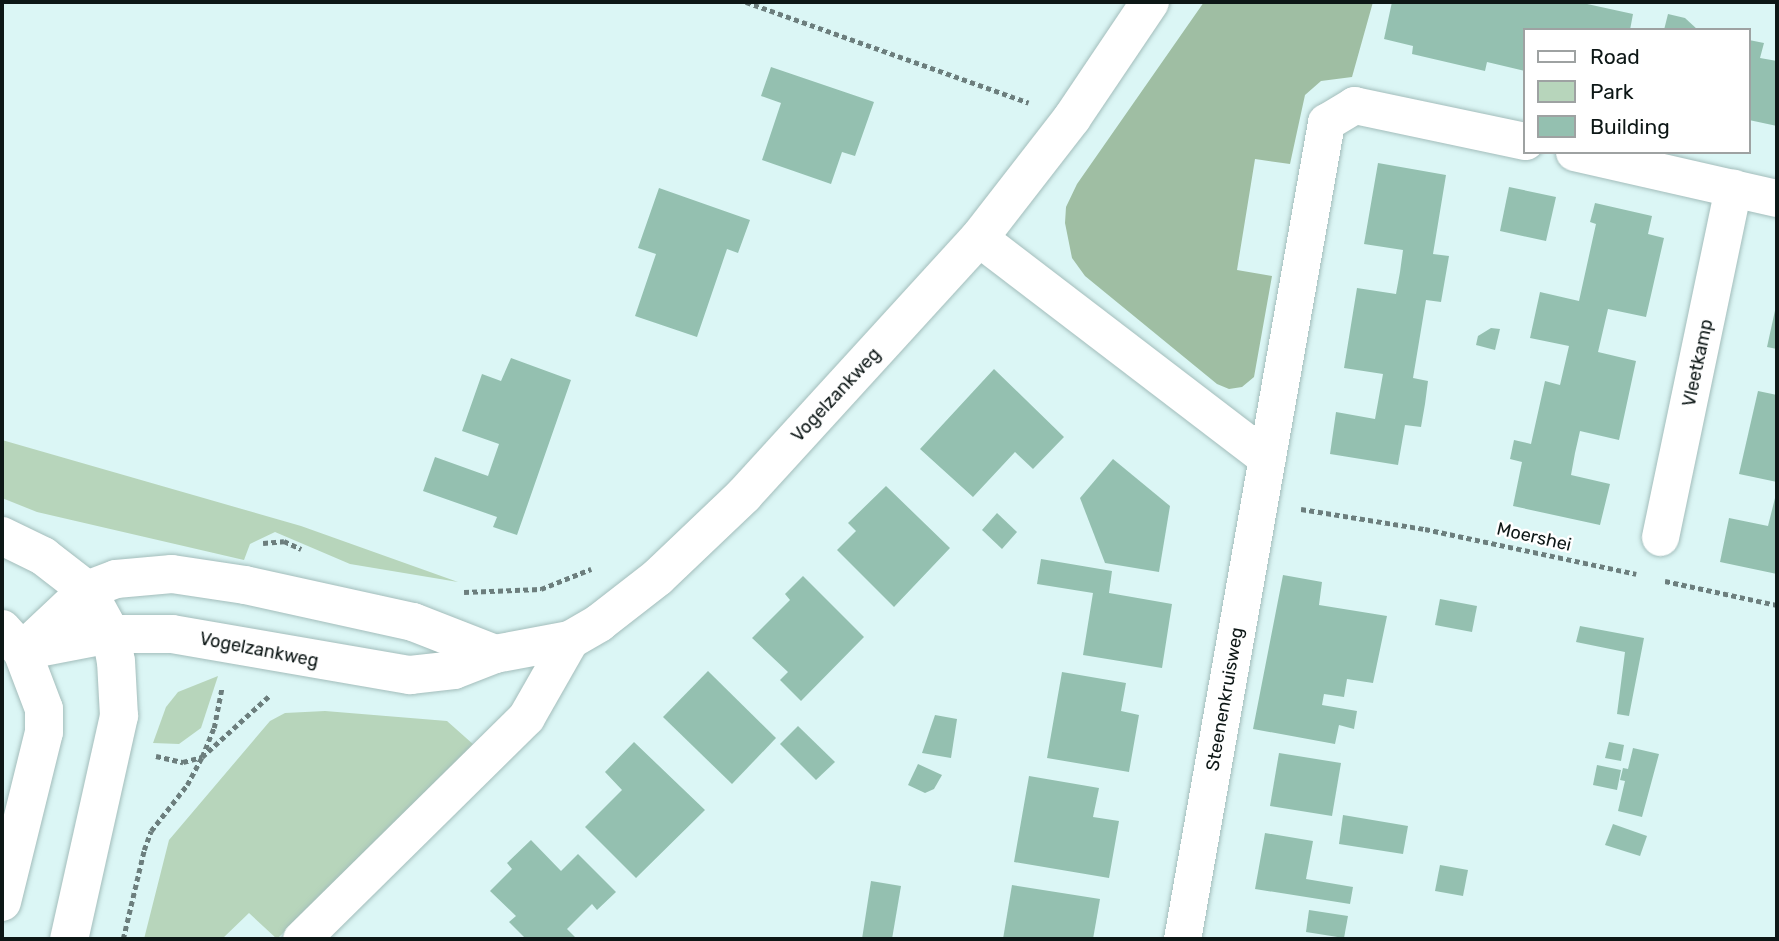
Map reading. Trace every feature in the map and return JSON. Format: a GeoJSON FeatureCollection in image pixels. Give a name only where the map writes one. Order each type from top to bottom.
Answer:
{"type":"FeatureCollection","features":[{"type":"Feature","properties":{"kind":"street","name":"Vogelzankweg"},"geometry":{"type":"LineString","coordinates":[[12,640],[111,634],[172,634],[410,675],[454,670],[495,654],[570,640],[625,606],[744,495],[979,238],[1072,118],[1150,2]]}},
{"type":"Feature","properties":{"kind":"street","name":"Steenenkruisweg"},"geometry":{"type":"LineString","coordinates":[[1182,939],[1267,458],[1314,171],[1326,122],[1354,105],[1524,141]]}},
{"type":"Feature","properties":{"kind":"street"},"geometry":{"type":"LineString","coordinates":[[1583,154],[1777,198]]}},
{"type":"Feature","properties":{"kind":"street","name":"Vleetkamp"},"geometry":{"type":"LineString","coordinates":[[1660,537],[1733,188]]}},
{"type":"Feature","properties":{"kind":"street"},"geometry":{"type":"LineString","coordinates":[[979,238],[1267,458]]}},
{"type":"Feature","properties":{"kind":"street"},"geometry":{"type":"LineString","coordinates":[[2,536],[43,556],[87,590],[111,634],[119,716],[69,939]]}},
{"type":"Feature","properties":{"kind":"street"},"geometry":{"type":"LineString","coordinates":[[2,902],[44,732],[38,686],[12,640],[87,590],[143,574],[245,585],[412,622],[495,654]]}},
{"type":"Feature","properties":{"kind":"street","name":"Vogelzankweg"},"geometry":{"type":"LineString","coordinates":[[301,939],[526,717],[570,640]]}},
{"type":"Feature","properties":{"kind":"path"},"geometry":{"type":"LineString","coordinates":[[747,2],[1072,118]]}},
{"type":"Feature","properties":{"kind":"path"},"geometry":{"type":"LineString","coordinates":[[1022,113],[1037,93]]}},
{"type":"Feature","properties":{"kind":"path","name":"Moershei"},"geometry":{"type":"LineString","coordinates":[[1290,507],[1489,541],[1777,605]]}},
{"type":"Feature","properties":{"kind":"path"},"geometry":{"type":"LineString","coordinates":[[245,585],[255,551],[268,540],[284,541],[307,552]]}},
{"type":"Feature","properties":{"kind":"path"},"geometry":{"type":"LineString","coordinates":[[452,591],[490,594],[541,589],[598,565]]}},
{"type":"Feature","properties":{"kind":"path"},"geometry":{"type":"LineString","coordinates":[[123,939],[151,831],[187,785],[214,728],[230,644]]}},
{"type":"Feature","properties":{"kind":"path"},"geometry":{"type":"LineString","coordinates":[[202,757],[253,707],[279,692]]}},
{"type":"Feature","properties":{"kind":"green space"},"geometry":{"type":"Polygon","coordinates":[[[1204,2],[1373,2],[1352,77],[1321,81],[1305,95],[1290,164],[1255,159],[1237,270],[1272,276],[1254,377],[1242,387],[1229,389],[1217,384],[1085,276],[1072,258],[1065,223],[1066,207],[1077,184],[1204,2]]]}},
{"type":"Feature","properties":{"kind":"green space"},"geometry":{"type":"Polygon","coordinates":[[[2,440],[301,526],[458,582],[350,564],[275,532],[250,544],[244,560],[37,512],[2,498],[2,440]]]}},
{"type":"Feature","properties":{"kind":"green space"},"geometry":{"type":"Polygon","coordinates":[[[218,676],[201,728],[179,744],[153,743],[166,707],[178,692],[218,676]]]}},
{"type":"Feature","properties":{"kind":"green space"},"geometry":{"type":"Polygon","coordinates":[[[325,711],[447,721],[474,745],[277,939],[249,913],[222,939],[144,939],[169,840],[270,721],[285,713],[325,711]]]}},
{"type":"Feature","properties":{"kind":"building"},"geometry":{"type":"Polygon","coordinates":[[[1392,2],[1578,2],[1633,14],[1630,28],[1524,28],[1524,71],[1487,62],[1485,71],[1412,54],[1413,46],[1384,39],[1392,2]]]}},
{"type":"Feature","properties":{"kind":"building"},"geometry":{"type":"Polygon","coordinates":[[[1668,14],[1685,18],[1696,28],[1664,28],[1668,14]]]}},
{"type":"Feature","properties":{"kind":"building"},"geometry":{"type":"Polygon","coordinates":[[[1751,40],[1764,43],[1760,58],[1777,61],[1777,126],[1751,120],[1751,40]]]}},
{"type":"Feature","properties":{"kind":"building"},"geometry":{"type":"Polygon","coordinates":[[[771,67],[874,102],[855,156],[842,152],[831,184],[762,160],[781,103],[761,96],[771,67]]]}},
{"type":"Feature","properties":{"kind":"building"},"geometry":{"type":"Polygon","coordinates":[[[1378,163],[1446,175],[1433,254],[1449,256],[1441,302],[1426,300],[1413,378],[1428,381],[1425,404],[1421,427],[1405,425],[1398,465],[1330,454],[1336,412],[1375,419],[1383,374],[1344,368],[1357,288],[1396,294],[1400,272],[1403,250],[1364,244],[1378,163]]]}},
{"type":"Feature","properties":{"kind":"building"},"geometry":{"type":"Polygon","coordinates":[[[1509,187],[1556,197],[1546,241],[1500,231],[1509,187]]]}},
{"type":"Feature","properties":{"kind":"building"},"geometry":{"type":"Polygon","coordinates":[[[659,188],[750,220],[738,253],[727,249],[697,337],[635,316],[656,254],[638,248],[659,188]]]}},
{"type":"Feature","properties":{"kind":"building"},"geometry":{"type":"Polygon","coordinates":[[[1595,203],[1652,216],[1648,234],[1664,238],[1646,317],[1608,309],[1598,352],[1636,361],[1619,440],[1580,431],[1575,453],[1571,475],[1610,484],[1600,525],[1513,506],[1522,462],[1510,459],[1514,440],[1531,444],[1545,381],[1560,385],[1569,346],[1530,338],[1540,292],[1579,301],[1596,224],[1590,222],[1595,203]]]}},
{"type":"Feature","properties":{"kind":"building"},"geometry":{"type":"Polygon","coordinates":[[[1777,306],[1777,349],[1767,347],[1777,306]]]}},
{"type":"Feature","properties":{"kind":"building"},"geometry":{"type":"Polygon","coordinates":[[[1491,328],[1500,329],[1495,350],[1476,345],[1478,336],[1491,328]]]}},
{"type":"Feature","properties":{"kind":"building"},"geometry":{"type":"Polygon","coordinates":[[[511,358],[571,380],[517,535],[493,527],[497,517],[423,491],[435,457],[488,476],[499,444],[462,431],[482,374],[501,381],[511,358]]]}},
{"type":"Feature","properties":{"kind":"building"},"geometry":{"type":"Polygon","coordinates":[[[994,369],[1064,437],[1033,469],[1015,452],[973,497],[920,449],[994,369]]]}},
{"type":"Feature","properties":{"kind":"building"},"geometry":{"type":"Polygon","coordinates":[[[1758,391],[1777,395],[1777,482],[1739,474],[1758,391]]]}},
{"type":"Feature","properties":{"kind":"building"},"geometry":{"type":"Polygon","coordinates":[[[1113,459],[1170,506],[1159,572],[1105,563],[1080,498],[1113,459]]]}},
{"type":"Feature","properties":{"kind":"building"},"geometry":{"type":"Polygon","coordinates":[[[886,486],[950,548],[894,607],[837,550],[856,531],[848,523],[886,486]]]}},
{"type":"Feature","properties":{"kind":"building"},"geometry":{"type":"Polygon","coordinates":[[[1777,490],[1777,574],[1720,562],[1729,518],[1768,526],[1777,490]]]}},
{"type":"Feature","properties":{"kind":"building"},"geometry":{"type":"Polygon","coordinates":[[[997,513],[1017,532],[1002,549],[982,530],[997,513]]]}},
{"type":"Feature","properties":{"kind":"building"},"geometry":{"type":"Polygon","coordinates":[[[1041,559],[1112,571],[1109,593],[1172,604],[1162,668],[1083,655],[1093,593],[1037,584],[1041,559]]]}},
{"type":"Feature","properties":{"kind":"building"},"geometry":{"type":"Polygon","coordinates":[[[1283,575],[1322,582],[1319,605],[1387,616],[1373,683],[1347,679],[1344,697],[1324,694],[1322,705],[1357,711],[1354,729],[1339,725],[1335,744],[1253,729],[1283,575]]]}},
{"type":"Feature","properties":{"kind":"building"},"geometry":{"type":"Polygon","coordinates":[[[803,576],[864,637],[801,701],[780,680],[788,672],[752,638],[790,600],[785,594],[803,576]]]}},
{"type":"Feature","properties":{"kind":"building"},"geometry":{"type":"Polygon","coordinates":[[[1440,599],[1477,606],[1472,632],[1435,625],[1440,599]]]}},
{"type":"Feature","properties":{"kind":"building"},"geometry":{"type":"Polygon","coordinates":[[[1580,626],[1644,638],[1629,716],[1617,714],[1625,652],[1576,642],[1580,626]]]}},
{"type":"Feature","properties":{"kind":"building"},"geometry":{"type":"Polygon","coordinates":[[[708,671],[776,738],[732,784],[663,717],[708,671]]]}},
{"type":"Feature","properties":{"kind":"building"},"geometry":{"type":"Polygon","coordinates":[[[1062,672],[1126,683],[1121,711],[1139,715],[1129,772],[1047,758],[1062,672]]]}},
{"type":"Feature","properties":{"kind":"building"},"geometry":{"type":"Polygon","coordinates":[[[935,715],[957,719],[951,758],[922,753],[935,715]]]}},
{"type":"Feature","properties":{"kind":"building"},"geometry":{"type":"Polygon","coordinates":[[[798,726],[835,762],[816,780],[780,744],[798,726]]]}},
{"type":"Feature","properties":{"kind":"building"},"geometry":{"type":"Polygon","coordinates":[[[634,742],[705,810],[636,878],[585,827],[622,790],[605,772],[634,742]]]}},
{"type":"Feature","properties":{"kind":"building"},"geometry":{"type":"Polygon","coordinates":[[[1609,742],[1624,745],[1621,761],[1605,758],[1609,742]]]}},
{"type":"Feature","properties":{"kind":"building"},"geometry":{"type":"Polygon","coordinates":[[[1633,748],[1659,754],[1642,817],[1618,811],[1625,781],[1620,780],[1623,768],[1628,769],[1633,748]]]}},
{"type":"Feature","properties":{"kind":"building"},"geometry":{"type":"Polygon","coordinates":[[[1279,753],[1341,763],[1332,816],[1270,806],[1279,753]]]}},
{"type":"Feature","properties":{"kind":"building"},"geometry":{"type":"Polygon","coordinates":[[[918,764],[942,775],[934,789],[925,793],[908,785],[918,764]]]}},
{"type":"Feature","properties":{"kind":"building"},"geometry":{"type":"Polygon","coordinates":[[[1597,765],[1621,770],[1617,790],[1593,785],[1597,765]]]}},
{"type":"Feature","properties":{"kind":"building"},"geometry":{"type":"Polygon","coordinates":[[[1029,776],[1099,788],[1093,817],[1119,821],[1109,878],[1014,862],[1029,776]]]}},
{"type":"Feature","properties":{"kind":"building"},"geometry":{"type":"Polygon","coordinates":[[[1343,815],[1408,826],[1403,854],[1339,844],[1343,815]]]}},
{"type":"Feature","properties":{"kind":"building"},"geometry":{"type":"Polygon","coordinates":[[[1613,824],[1647,836],[1640,856],[1605,845],[1613,824]]]}},
{"type":"Feature","properties":{"kind":"building"},"geometry":{"type":"Polygon","coordinates":[[[1265,833],[1313,841],[1306,879],[1353,887],[1350,904],[1255,889],[1265,833]]]}},
{"type":"Feature","properties":{"kind":"building"},"geometry":{"type":"Polygon","coordinates":[[[531,840],[561,871],[578,854],[616,892],[597,910],[592,904],[567,929],[577,939],[526,939],[509,922],[516,916],[490,891],[512,869],[507,863],[531,840]]]}},
{"type":"Feature","properties":{"kind":"building"},"geometry":{"type":"Polygon","coordinates":[[[1440,865],[1468,870],[1463,896],[1435,891],[1440,865]]]}},
{"type":"Feature","properties":{"kind":"building"},"geometry":{"type":"Polygon","coordinates":[[[871,881],[901,886],[892,939],[862,939],[871,881]]]}},
{"type":"Feature","properties":{"kind":"building"},"geometry":{"type":"Polygon","coordinates":[[[1012,885],[1100,899],[1093,939],[1003,939],[1012,885]]]}},
{"type":"Feature","properties":{"kind":"building"},"geometry":{"type":"Polygon","coordinates":[[[1309,910],[1348,916],[1344,938],[1306,932],[1309,910]]]}}]}
